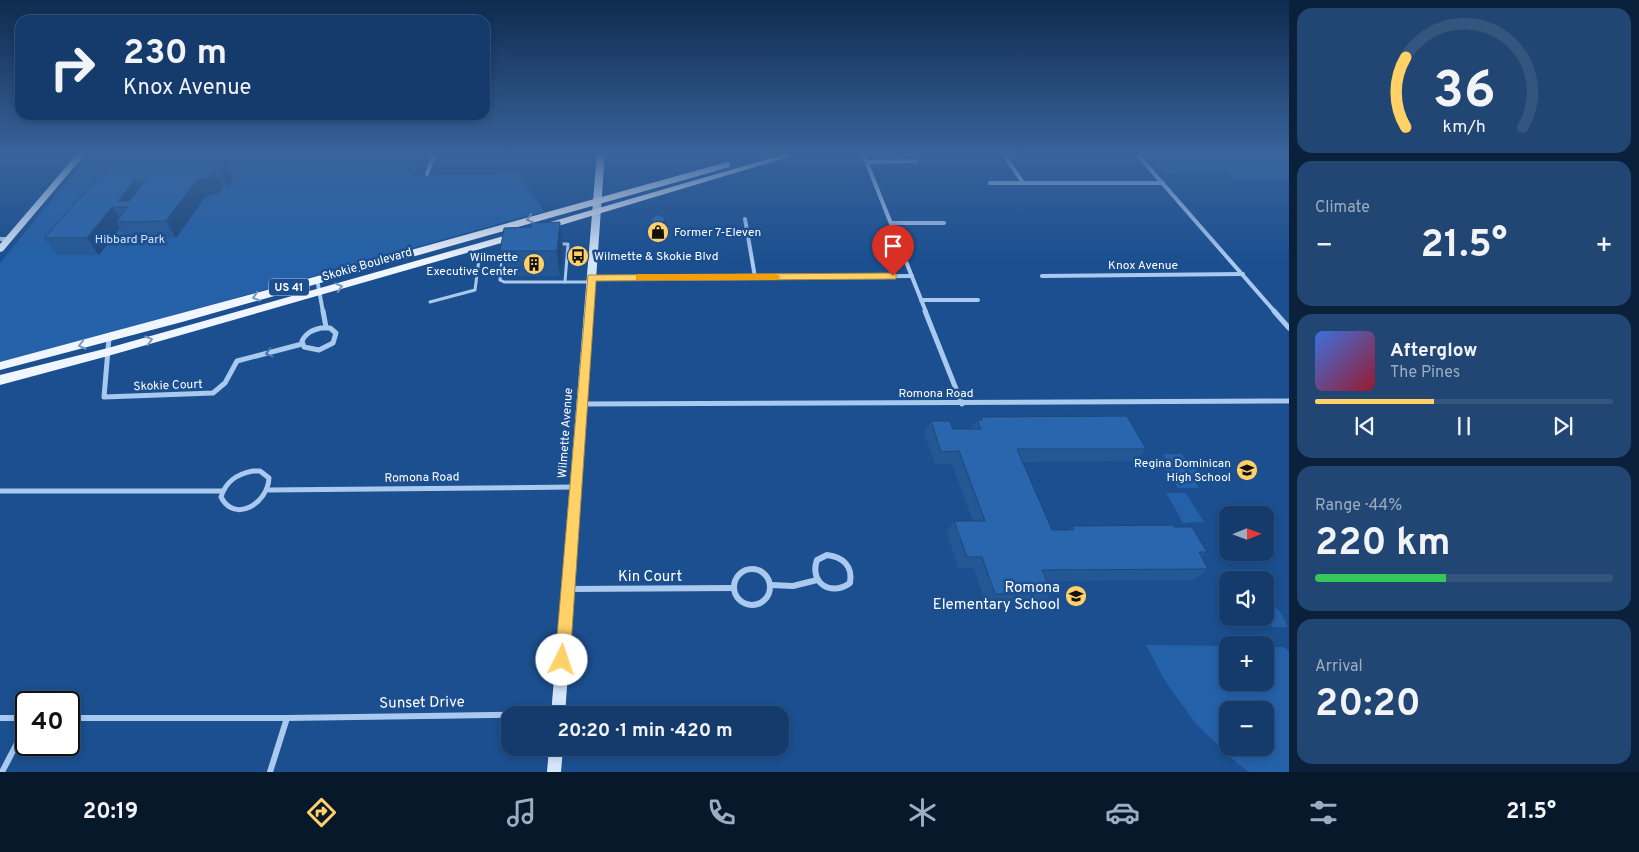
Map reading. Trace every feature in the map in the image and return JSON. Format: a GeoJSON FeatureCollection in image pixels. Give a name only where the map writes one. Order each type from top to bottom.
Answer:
{"type":"FeatureCollection","features":[{"type":"Feature","properties":{"kind":"main road","name":"Skokie Boulevard"},"geometry":{"type":"LineString","coordinates":[[0,366],[109,338],[638,189]]}},
{"type":"Feature","properties":{"kind":"main road","name":"Skokie Boulevard"},"geometry":{"type":"LineString","coordinates":[[0,380],[108,352],[469,249],[503,246],[530,232],[675,189]]}},
{"type":"Feature","properties":{"kind":"street"},"geometry":{"type":"LineString","coordinates":[[0,249],[4,239],[49,189]]}},
{"type":"Feature","properties":{"kind":"street","name":"Wilmette Avenue"},"geometry":{"type":"LineString","coordinates":[[559,706],[599,189]]}},
{"type":"Feature","properties":{"kind":"street"},"geometry":{"type":"LineString","coordinates":[[879,189],[962,404]]}},
{"type":"Feature","properties":{"kind":"street"},"geometry":{"type":"LineString","coordinates":[[1167,189],[1289,328]]}},
{"type":"Feature","properties":{"kind":"street"},"geometry":{"type":"LineString","coordinates":[[745,219],[755,277]]}},
{"type":"Feature","properties":{"kind":"street"},"geometry":{"type":"LineString","coordinates":[[892,223],[944,223]]}},
{"type":"Feature","properties":{"kind":"street","name":"Knox Avenue"},"geometry":{"type":"LineString","coordinates":[[1042,276],[1243,274]]}},
{"type":"Feature","properties":{"kind":"street"},"geometry":{"type":"LineString","coordinates":[[592,280],[912,276]]}},
{"type":"Feature","properties":{"kind":"street","name":"Skokie Court"},"geometry":{"type":"LineString","coordinates":[[317,279],[326,328]]}},
{"type":"Feature","properties":{"kind":"street"},"geometry":{"type":"LineString","coordinates":[[921,300],[978,300]]}},
{"type":"Feature","properties":{"kind":"street","name":"Skokie Court"},"geometry":{"type":"LineString","coordinates":[[317,328],[334,330],[336,337],[328,347],[312,351],[307,350],[302,344],[303,338],[308,332],[317,328]]}},
{"type":"Feature","properties":{"kind":"street","name":"Skokie Court"},"geometry":{"type":"LineString","coordinates":[[109,338],[104,397],[213,393],[225,383],[237,361],[302,344]]}},
{"type":"Feature","properties":{"kind":"street","name":"Romona Road"},"geometry":{"type":"LineString","coordinates":[[582,404],[962,404],[1289,401]]}},
{"type":"Feature","properties":{"kind":"street"},"geometry":{"type":"LineString","coordinates":[[253,470],[260,471],[269,478],[269,490],[265,496],[253,505],[238,510],[226,506],[222,502],[222,491],[231,479],[253,470]]}},
{"type":"Feature","properties":{"kind":"street","name":"Romona Road"},"geometry":{"type":"LineString","coordinates":[[269,490],[576,487]]}},
{"type":"Feature","properties":{"kind":"street"},"geometry":{"type":"LineString","coordinates":[[0,491],[222,491]]}},
{"type":"Feature","properties":{"kind":"street"},"geometry":{"type":"LineString","coordinates":[[833,555],[839,557],[849,566],[851,571],[850,582],[841,590],[828,588],[817,580],[814,575],[815,564],[822,556],[833,555]]}},
{"type":"Feature","properties":{"kind":"street"},"geometry":{"type":"LineString","coordinates":[[749,569],[754,569],[765,575],[771,585],[769,597],[758,604],[752,604],[740,599],[733,588],[735,577],[743,570],[749,569]]}},
{"type":"Feature","properties":{"kind":"street"},"geometry":{"type":"LineString","coordinates":[[771,585],[793,586],[817,580]]}},
{"type":"Feature","properties":{"kind":"street","name":"Kin Court"},"geometry":{"type":"LineString","coordinates":[[568,589],[733,588]]}},
{"type":"Feature","properties":{"kind":"street","name":"Sunset Drive"},"geometry":{"type":"LineString","coordinates":[[80,718],[501,716]]}},
{"type":"Feature","properties":{"kind":"street"},"geometry":{"type":"LineString","coordinates":[[0,718],[15,718]]}},
{"type":"Feature","properties":{"kind":"street"},"geometry":{"type":"LineString","coordinates":[[270,772],[287,718]]}},
{"type":"Feature","properties":{"kind":"street"},"geometry":{"type":"LineString","coordinates":[[2,772],[15,747]]}},
{"type":"Feature","properties":{"kind":"street"},"geometry":{"type":"LineString","coordinates":[[554,772],[555,756]]}},
{"type":"Feature","properties":{"kind":"lane"},"geometry":{"type":"LineString","coordinates":[[553,243],[568,244],[565,282]]}},
{"type":"Feature","properties":{"kind":"lane"},"geometry":{"type":"LineString","coordinates":[[503,246],[500,280],[504,282],[592,280]]}},
{"type":"Feature","properties":{"kind":"lane"},"geometry":{"type":"LineString","coordinates":[[430,302],[475,290],[479,259],[469,249]]}},
{"type":"Feature","properties":{"kind":"green space","name":"Hibbard Park"},"geometry":{"type":"Polygon","coordinates":[[[61,189],[529,189],[544,211],[76,343],[0,362],[0,263],[61,189]]]}},
{"type":"Feature","properties":{"kind":"green space"},"geometry":{"type":"Polygon","coordinates":[[[1163,454],[1182,454],[1187,462],[1191,462],[1205,483],[1196,483],[1199,488],[1178,488],[1163,465],[1169,464],[1163,454]]]}},
{"type":"Feature","properties":{"kind":"green space"},"geometry":{"type":"Polygon","coordinates":[[[1166,493],[1186,493],[1204,522],[1183,523],[1166,493]]]}},
{"type":"Feature","properties":{"kind":"green space"},"geometry":{"type":"Polygon","coordinates":[[[1274,606],[1282,615],[1288,627],[1273,627],[1274,606]]]}},
{"type":"Feature","properties":{"kind":"green space"},"geometry":{"type":"Polygon","coordinates":[[[1146,645],[1219,646],[1219,691],[1274,691],[1274,647],[1283,647],[1289,651],[1289,772],[1249,772],[1230,756],[1274,756],[1274,701],[1219,701],[1219,746],[1196,724],[1165,681],[1146,645]]]}},
{"type":"Feature","properties":{"kind":"building"},"geometry":{"type":"Polygon","coordinates":[[[88,189],[128,189],[118,201],[129,201],[139,189],[190,189],[166,221],[116,222],[128,207],[112,207],[87,238],[44,238],[88,189]]]}},
{"type":"Feature","properties":{"kind":"building"},"geometry":{"type":"Polygon","coordinates":[[[657,214],[666,218],[660,225],[650,221],[657,214]]]}},
{"type":"Feature","properties":{"kind":"building"},"geometry":{"type":"Polygon","coordinates":[[[560,222],[557,251],[500,251],[504,228],[531,227],[532,223],[560,222]]]}},
{"type":"Feature","properties":{"kind":"building"},"geometry":{"type":"Polygon","coordinates":[[[1127,416],[1146,449],[1017,449],[1052,530],[1074,530],[1072,526],[1173,525],[1174,527],[1192,527],[1207,552],[1199,552],[1208,569],[1042,570],[1052,593],[995,594],[982,557],[967,557],[954,521],[985,521],[959,451],[941,452],[931,421],[950,421],[953,429],[981,429],[977,420],[982,420],[981,417],[1127,416]]]}},
{"type":"Feature","properties":{"kind":"slow traffic"},"geometry":{"type":"LineString","coordinates":[[639,277],[776,277]]}},
{"type":"Feature","properties":{"kind":"place","name":"Former 7-Eleven"},"geometry":{"type":"Point","coordinates":[658,232]}},
{"type":"Feature","properties":{"kind":"place","name":"Wilmette & Skokie Blvd"},"geometry":{"type":"Point","coordinates":[578,256]}},
{"type":"Feature","properties":{"kind":"place","name":"Wilmette Executive Center"},"geometry":{"type":"Point","coordinates":[534,264]}},
{"type":"Feature","properties":{"kind":"place","name":"Regina Dominican High School"},"geometry":{"type":"Point","coordinates":[1247,470]}},
{"type":"Feature","properties":{"kind":"place","name":"Romona Elementary School"},"geometry":{"type":"Point","coordinates":[1076,596]}},
{"type":"Feature","properties":{"kind":"route"},"geometry":{"type":"LineString","coordinates":[[562,660],[592,278],[893,276]]}}]}
